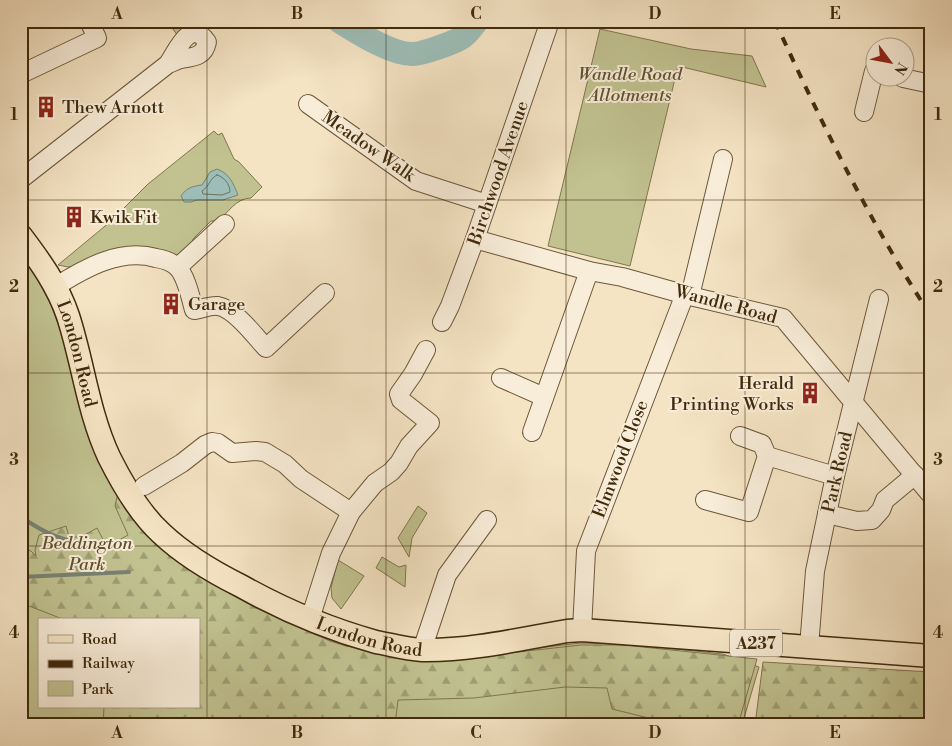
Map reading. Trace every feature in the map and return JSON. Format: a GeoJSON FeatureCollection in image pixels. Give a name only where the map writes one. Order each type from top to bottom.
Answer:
{"type":"FeatureCollection","features":[{"type":"Feature","properties":{"kind":"main road","name":"London Road"},"geometry":{"type":"LineString","coordinates":[[21,236],[45,268],[55,287],[67,315],[92,410],[102,440],[109,457],[145,515],[161,533],[213,572],[279,606],[346,634],[401,648],[422,650],[460,647],[582,630],[931,656]]}},
{"type":"Feature","properties":{"kind":"street"},"geometry":{"type":"LineString","coordinates":[[21,74],[97,38],[89,21]]}},
{"type":"Feature","properties":{"kind":"street","name":"Birchwood Avenue"},"geometry":{"type":"LineString","coordinates":[[442,322],[450,306],[475,239],[550,21]]}},
{"type":"Feature","properties":{"kind":"street"},"geometry":{"type":"LineString","coordinates":[[21,178],[168,64]]}},
{"type":"Feature","properties":{"kind":"street"},"geometry":{"type":"LineString","coordinates":[[914,80],[931,84]]}},
{"type":"Feature","properties":{"kind":"street"},"geometry":{"type":"LineString","coordinates":[[864,112],[870,88]]}},
{"type":"Feature","properties":{"kind":"street","name":"Meadow Walk"},"geometry":{"type":"LineString","coordinates":[[308,104],[416,181],[487,204]]}},
{"type":"Feature","properties":{"kind":"street","name":"Elmwood Close"},"geometry":{"type":"LineString","coordinates":[[582,630],[586,551],[688,295],[723,159]]}},
{"type":"Feature","properties":{"kind":"street"},"geometry":{"type":"LineString","coordinates":[[178,267],[225,224]]}},
{"type":"Feature","properties":{"kind":"street","name":"Wandle Road"},"geometry":{"type":"LineString","coordinates":[[475,239],[589,271],[622,277],[783,318],[931,495]]}},
{"type":"Feature","properties":{"kind":"street"},"geometry":{"type":"LineString","coordinates":[[55,287],[72,276],[102,262],[130,255],[147,255],[162,259],[178,267],[186,282],[194,310],[217,306],[226,309],[238,318],[266,348],[325,293]]}},
{"type":"Feature","properties":{"kind":"street"},"geometry":{"type":"LineString","coordinates":[[532,432],[589,271]]}},
{"type":"Feature","properties":{"kind":"street","name":"Park Road"},"geometry":{"type":"LineString","coordinates":[[808,646],[815,571],[835,476],[878,299]]}},
{"type":"Feature","properties":{"kind":"street"},"geometry":{"type":"LineString","coordinates":[[310,619],[331,553],[351,512],[375,483],[395,467],[409,446],[430,423],[401,400],[399,394],[426,350]]}},
{"type":"Feature","properties":{"kind":"street"},"geometry":{"type":"LineString","coordinates":[[501,378],[544,396]]}},
{"type":"Feature","properties":{"kind":"street"},"geometry":{"type":"LineString","coordinates":[[705,500],[749,512],[767,456],[762,444],[740,436]]}},
{"type":"Feature","properties":{"kind":"street"},"geometry":{"type":"LineString","coordinates":[[144,486],[212,442],[232,453],[265,452],[285,464],[301,479],[351,512]]}},
{"type":"Feature","properties":{"kind":"street"},"geometry":{"type":"LineString","coordinates":[[767,456],[835,476]]}},
{"type":"Feature","properties":{"kind":"street"},"geometry":{"type":"LineString","coordinates":[[827,514],[857,521],[872,520],[882,510],[885,500],[914,475]]}},
{"type":"Feature","properties":{"kind":"street"},"geometry":{"type":"LineString","coordinates":[[422,650],[447,575],[487,520]]}},
{"type":"Feature","properties":{"kind":"green space"},"geometry":{"type":"Polygon","coordinates":[[[167,21],[187,21],[189,26],[178,36],[167,21]]]}},
{"type":"Feature","properties":{"kind":"green space","name":"Wandle Road Allotments"},"geometry":{"type":"Polygon","coordinates":[[[600,29],[691,49],[752,56],[766,87],[678,66],[630,266],[548,246],[600,29]]]}},
{"type":"Feature","properties":{"kind":"green space"},"geometry":{"type":"Polygon","coordinates":[[[214,131],[218,135],[222,133],[234,159],[262,187],[251,198],[241,200],[218,221],[211,221],[193,239],[192,246],[175,258],[98,254],[75,266],[58,265],[110,222],[148,184],[214,131]]]}},
{"type":"Feature","properties":{"kind":"green space","name":"Beddington Park"},"geometry":{"type":"Polygon","coordinates":[[[21,257],[32,269],[51,305],[79,380],[89,421],[188,564],[254,607],[333,642],[347,646],[438,659],[581,643],[628,644],[723,654],[759,667],[742,725],[21,725],[21,257]]]}},
{"type":"Feature","properties":{"kind":"green space","name":"Beddington Park"},"geometry":{"type":"Polygon","coordinates":[[[122,495],[186,565],[254,607],[330,641],[346,646],[437,661],[581,645],[624,645],[757,659],[738,725],[677,725],[612,709],[607,688],[565,687],[474,698],[398,700],[395,725],[103,725],[104,708],[200,708],[200,618],[60,618],[24,604],[21,591],[21,548],[31,551],[36,556],[35,550],[39,535],[66,526],[69,537],[81,537],[97,528],[107,547],[128,535],[115,506],[117,497],[122,495]]]}},
{"type":"Feature","properties":{"kind":"green space"},"geometry":{"type":"Polygon","coordinates":[[[418,506],[427,513],[412,538],[409,557],[398,538],[418,506]]]}},
{"type":"Feature","properties":{"kind":"green space"},"geometry":{"type":"Polygon","coordinates":[[[382,557],[399,567],[406,565],[405,587],[376,568],[382,557]]]}},
{"type":"Feature","properties":{"kind":"green space"},"geometry":{"type":"Polygon","coordinates":[[[338,560],[364,576],[341,609],[332,598],[331,588],[338,560]]]}},
{"type":"Feature","properties":{"kind":"green space"},"geometry":{"type":"Polygon","coordinates":[[[763,662],[931,672],[931,725],[755,725],[763,662]]]}},
{"type":"Feature","properties":{"kind":"water"},"geometry":{"type":"Polygon","coordinates":[[[217,169],[228,176],[238,195],[223,200],[184,202],[181,196],[187,189],[202,185],[210,172],[217,169]]]}},
{"type":"Feature","properties":{"kind":"waterway"},"geometry":{"type":"LineString","coordinates":[[339,21],[385,47],[413,54],[457,40],[465,35],[477,21]]}},
{"type":"Feature","properties":{"kind":"waterway"},"geometry":{"type":"LineString","coordinates":[[21,517],[48,533],[62,539],[78,542]]}},
{"type":"Feature","properties":{"kind":"waterway"},"geometry":{"type":"LineString","coordinates":[[21,577],[129,572]]}},
{"type":"Feature","properties":{"kind":"railway"},"geometry":{"type":"LineString","coordinates":[[775,21],[847,172],[887,245],[931,316]]}},
{"type":"Feature","properties":{"kind":"place","name":"Thew Arnott"},"geometry":{"type":"Point","coordinates":[46,107]}},
{"type":"Feature","properties":{"kind":"place","name":"Kwik Fit"},"geometry":{"type":"Point","coordinates":[74,217]}},
{"type":"Feature","properties":{"kind":"place","name":"Garage"},"geometry":{"type":"Point","coordinates":[171,304]}},
{"type":"Feature","properties":{"kind":"place","name":"Herald Printing Works"},"geometry":{"type":"Point","coordinates":[810,393]}}]}
